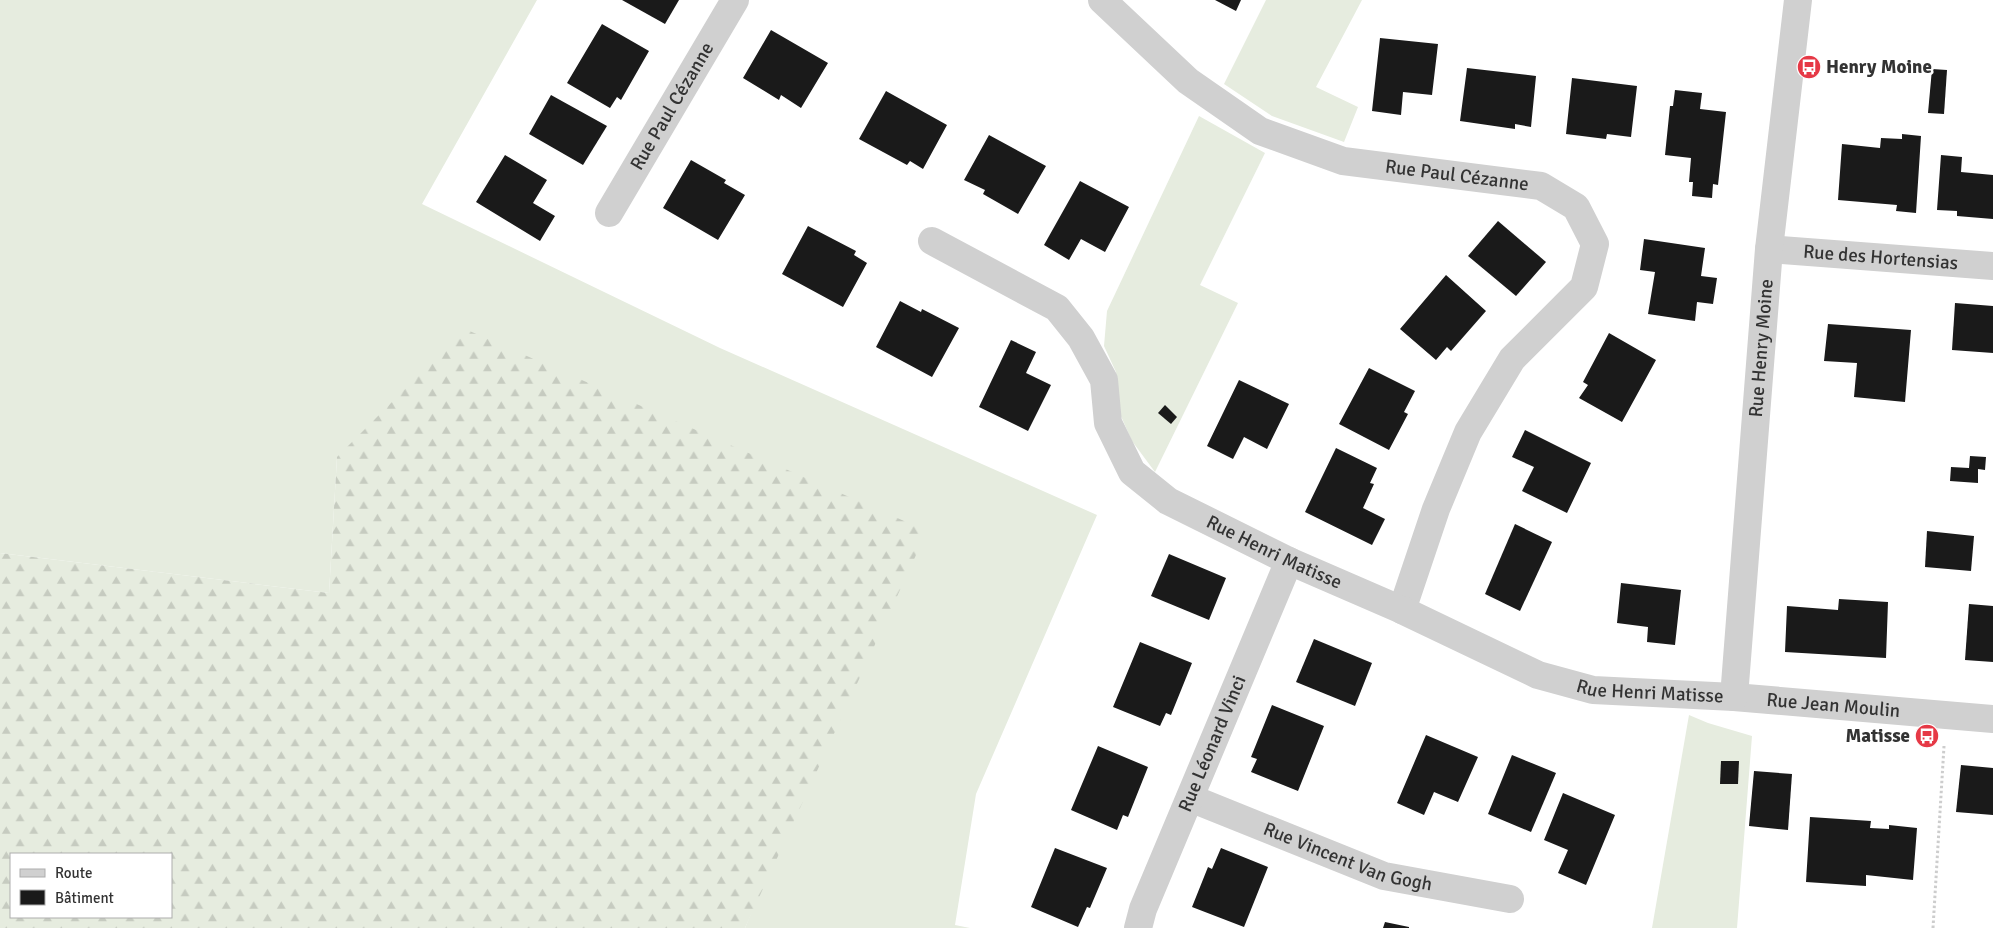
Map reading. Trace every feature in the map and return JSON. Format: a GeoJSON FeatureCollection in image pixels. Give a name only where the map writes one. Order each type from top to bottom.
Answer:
{"type":"FeatureCollection","features":[{"type":"Feature","properties":{"kind":"street","name":"Rue Paul Cézanne"},"geometry":{"type":"LineString","coordinates":[[609,213],[735,0]]}},
{"type":"Feature","properties":{"kind":"street","name":"Rue Paul Cézanne"},"geometry":{"type":"LineString","coordinates":[[1102,0],[1188,81],[1260,131],[1343,161],[1541,186],[1576,207],[1595,244],[1584,287],[1512,359],[1468,432],[1436,509],[1402,610]]}},
{"type":"Feature","properties":{"kind":"street","name":"Rue Henry Moine"},"geometry":{"type":"LineString","coordinates":[[1734,697],[1769,248],[1798,0]]}},
{"type":"Feature","properties":{"kind":"street","name":"Rue Henri Matisse"},"geometry":{"type":"LineString","coordinates":[[932,242],[1057,308],[1081,338],[1104,380],[1108,424],[1132,472],[1168,501],[1289,561],[1402,610],[1538,675],[1593,690],[1734,697]]}},
{"type":"Feature","properties":{"kind":"street","name":"Rue des Hortensias"},"geometry":{"type":"LineString","coordinates":[[1769,248],[1993,266]]}},
{"type":"Feature","properties":{"kind":"street","name":"Rue Léonard Vinci"},"geometry":{"type":"LineString","coordinates":[[1138,928],[1143,909],[1289,561]]}},
{"type":"Feature","properties":{"kind":"street","name":"Rue Jean Moulin"},"geometry":{"type":"LineString","coordinates":[[1734,697],[1993,718]]}},
{"type":"Feature","properties":{"kind":"street","name":"Rue Vincent Van Gogh"},"geometry":{"type":"LineString","coordinates":[[1190,798],[1384,876],[1510,899]]}},
{"type":"Feature","properties":{"kind":"path"},"geometry":{"type":"LineString","coordinates":[[1933,928],[1946,715]]}},
{"type":"Feature","properties":{"kind":"green space"},"geometry":{"type":"Polygon","coordinates":[[[0,0],[537,0],[422,204],[720,348],[1097,515],[976,794],[955,925],[970,928],[745,928],[760,892],[337,457],[329,593],[0,553],[0,0]]]}},
{"type":"Feature","properties":{"kind":"green space"},"geometry":{"type":"Polygon","coordinates":[[[1266,0],[1362,0],[1316,87],[1358,107],[1344,142],[1272,116],[1224,84],[1266,0]]]}},
{"type":"Feature","properties":{"kind":"green space"},"geometry":{"type":"Polygon","coordinates":[[[1199,116],[1265,153],[1200,285],[1238,303],[1155,472],[1132,441],[1120,414],[1116,372],[1104,346],[1107,311],[1199,116]]]}},
{"type":"Feature","properties":{"kind":"green space"},"geometry":{"type":"Polygon","coordinates":[[[465,329],[927,531],[745,928],[0,928],[0,553],[329,593],[337,457],[465,329]]]}},
{"type":"Feature","properties":{"kind":"green space"},"geometry":{"type":"Polygon","coordinates":[[[1689,715],[1708,723],[1752,736],[1737,928],[1652,928],[1689,715]]]}},
{"type":"Feature","properties":{"kind":"building"},"geometry":{"type":"Polygon","coordinates":[[[622,0],[679,0],[665,24],[622,0]]]}},
{"type":"Feature","properties":{"kind":"building"},"geometry":{"type":"Polygon","coordinates":[[[1215,0],[1241,0],[1236,11],[1215,0]]]}},
{"type":"Feature","properties":{"kind":"building"},"geometry":{"type":"Polygon","coordinates":[[[602,24],[649,51],[621,100],[617,97],[610,108],[567,83],[602,24]]]}},
{"type":"Feature","properties":{"kind":"building"},"geometry":{"type":"Polygon","coordinates":[[[771,30],[828,63],[801,108],[781,95],[779,100],[743,78],[771,30]]]}},
{"type":"Feature","properties":{"kind":"building"},"geometry":{"type":"Polygon","coordinates":[[[1380,38],[1438,44],[1432,95],[1403,92],[1401,115],[1372,111],[1380,38]]]}},
{"type":"Feature","properties":{"kind":"building"},"geometry":{"type":"Polygon","coordinates":[[[1467,68],[1536,76],[1531,127],[1515,124],[1515,129],[1460,121],[1467,68]]]}},
{"type":"Feature","properties":{"kind":"building"},"geometry":{"type":"Polygon","coordinates":[[[1932,69],[1947,70],[1944,114],[1928,113],[1932,69]]]}},
{"type":"Feature","properties":{"kind":"building"},"geometry":{"type":"Polygon","coordinates":[[[1572,78],[1637,86],[1631,137],[1607,134],[1606,139],[1566,134],[1572,78]]]}},
{"type":"Feature","properties":{"kind":"building"},"geometry":{"type":"Polygon","coordinates":[[[1675,90],[1702,93],[1700,109],[1726,112],[1718,185],[1713,184],[1712,198],[1692,196],[1693,182],[1689,182],[1691,158],[1665,155],[1670,106],[1673,106],[1675,90]]]}},
{"type":"Feature","properties":{"kind":"building"},"geometry":{"type":"Polygon","coordinates":[[[886,91],[947,125],[923,169],[910,161],[907,165],[859,139],[886,91]]]}},
{"type":"Feature","properties":{"kind":"building"},"geometry":{"type":"Polygon","coordinates":[[[551,95],[607,126],[583,165],[529,134],[551,95]]]}},
{"type":"Feature","properties":{"kind":"building"},"geometry":{"type":"Polygon","coordinates":[[[1902,134],[1921,136],[1916,213],[1896,211],[1897,205],[1838,200],[1842,144],[1880,148],[1881,138],[1902,139],[1902,134]]]}},
{"type":"Feature","properties":{"kind":"building"},"geometry":{"type":"Polygon","coordinates":[[[989,135],[1046,166],[1018,214],[983,194],[985,190],[964,180],[989,135]]]}},
{"type":"Feature","properties":{"kind":"building"},"geometry":{"type":"Polygon","coordinates":[[[505,155],[547,180],[533,203],[555,216],[540,241],[476,202],[505,155]]]}},
{"type":"Feature","properties":{"kind":"building"},"geometry":{"type":"Polygon","coordinates":[[[1941,155],[1962,157],[1961,172],[1993,175],[1993,219],[1957,216],[1957,211],[1937,210],[1941,155]]]}},
{"type":"Feature","properties":{"kind":"building"},"geometry":{"type":"Polygon","coordinates":[[[691,160],[726,180],[724,183],[745,195],[718,240],[663,208],[691,160]]]}},
{"type":"Feature","properties":{"kind":"building"},"geometry":{"type":"Polygon","coordinates":[[[1080,181],[1129,207],[1105,252],[1081,239],[1069,260],[1044,245],[1080,181]]]}},
{"type":"Feature","properties":{"kind":"building"},"geometry":{"type":"Polygon","coordinates":[[[1498,221],[1546,262],[1516,296],[1468,256],[1498,221]]]}},
{"type":"Feature","properties":{"kind":"building"},"geometry":{"type":"Polygon","coordinates":[[[808,226],[856,251],[854,255],[867,263],[843,307],[782,274],[808,226]]]}},
{"type":"Feature","properties":{"kind":"building"},"geometry":{"type":"Polygon","coordinates":[[[1644,239],[1705,248],[1701,276],[1717,278],[1713,304],[1697,302],[1695,321],[1648,314],[1655,272],[1640,270],[1644,239]]]}},
{"type":"Feature","properties":{"kind":"building"},"geometry":{"type":"Polygon","coordinates":[[[1446,275],[1486,311],[1451,351],[1447,347],[1436,360],[1400,329],[1446,275]]]}},
{"type":"Feature","properties":{"kind":"building"},"geometry":{"type":"Polygon","coordinates":[[[900,301],[921,312],[922,309],[959,328],[932,377],[876,347],[900,301]]]}},
{"type":"Feature","properties":{"kind":"building"},"geometry":{"type":"Polygon","coordinates":[[[1955,303],[1993,306],[1993,353],[1952,350],[1955,303]]]}},
{"type":"Feature","properties":{"kind":"building"},"geometry":{"type":"Polygon","coordinates":[[[1828,324],[1911,330],[1905,402],[1854,397],[1857,363],[1824,361],[1828,324]]]}},
{"type":"Feature","properties":{"kind":"building"},"geometry":{"type":"Polygon","coordinates":[[[1609,333],[1656,360],[1622,422],[1579,398],[1588,385],[1583,382],[1609,333]]]}},
{"type":"Feature","properties":{"kind":"building"},"geometry":{"type":"Polygon","coordinates":[[[1011,340],[1036,352],[1026,373],[1051,385],[1028,431],[979,407],[1011,340]]]}},
{"type":"Feature","properties":{"kind":"building"},"geometry":{"type":"Polygon","coordinates":[[[1369,368],[1415,391],[1404,412],[1408,414],[1389,450],[1339,424],[1369,368]]]}},
{"type":"Feature","properties":{"kind":"building"},"geometry":{"type":"Polygon","coordinates":[[[1239,380],[1289,404],[1267,449],[1244,437],[1233,459],[1207,446],[1239,380]]]}},
{"type":"Feature","properties":{"kind":"building"},"geometry":{"type":"Polygon","coordinates":[[[1165,405],[1177,417],[1171,424],[1158,413],[1165,405]]]}},
{"type":"Feature","properties":{"kind":"building"},"geometry":{"type":"Polygon","coordinates":[[[1525,430],[1591,463],[1567,513],[1522,491],[1534,467],[1512,457],[1525,430]]]}},
{"type":"Feature","properties":{"kind":"building"},"geometry":{"type":"Polygon","coordinates":[[[1336,448],[1377,468],[1370,483],[1374,484],[1363,508],[1385,519],[1372,545],[1305,512],[1336,448]]]}},
{"type":"Feature","properties":{"kind":"building"},"geometry":{"type":"Polygon","coordinates":[[[1970,456],[1986,457],[1985,470],[1978,469],[1978,483],[1950,481],[1951,467],[1969,468],[1970,456]]]}},
{"type":"Feature","properties":{"kind":"building"},"geometry":{"type":"Polygon","coordinates":[[[1515,524],[1552,542],[1520,611],[1485,594],[1515,524]]]}},
{"type":"Feature","properties":{"kind":"building"},"geometry":{"type":"Polygon","coordinates":[[[1927,531],[1974,536],[1971,571],[1925,567],[1927,531]]]}},
{"type":"Feature","properties":{"kind":"building"},"geometry":{"type":"Polygon","coordinates":[[[1169,554],[1226,578],[1209,620],[1151,596],[1169,554]]]}},
{"type":"Feature","properties":{"kind":"building"},"geometry":{"type":"Polygon","coordinates":[[[1621,583],[1681,590],[1675,645],[1647,642],[1648,627],[1617,623],[1621,583]]]}},
{"type":"Feature","properties":{"kind":"building"},"geometry":{"type":"Polygon","coordinates":[[[1839,599],[1888,602],[1886,658],[1785,652],[1787,606],[1838,610],[1839,599]]]}},
{"type":"Feature","properties":{"kind":"building"},"geometry":{"type":"Polygon","coordinates":[[[1969,604],[1993,606],[1993,662],[1965,660],[1969,604]]]}},
{"type":"Feature","properties":{"kind":"building"},"geometry":{"type":"Polygon","coordinates":[[[1314,639],[1372,663],[1355,706],[1296,682],[1314,639]]]}},
{"type":"Feature","properties":{"kind":"building"},"geometry":{"type":"Polygon","coordinates":[[[1140,642],[1192,663],[1171,715],[1166,713],[1160,726],[1113,707],[1140,642]]]}},
{"type":"Feature","properties":{"kind":"building"},"geometry":{"type":"Polygon","coordinates":[[[1272,705],[1324,726],[1298,791],[1251,772],[1257,759],[1251,757],[1272,705]]]}},
{"type":"Feature","properties":{"kind":"building"},"geometry":{"type":"Polygon","coordinates":[[[1426,735],[1478,757],[1458,802],[1434,792],[1424,815],[1397,803],[1426,735]]]}},
{"type":"Feature","properties":{"kind":"building"},"geometry":{"type":"Polygon","coordinates":[[[1098,746],[1148,767],[1128,817],[1123,815],[1117,830],[1071,810],[1098,746]]]}},
{"type":"Feature","properties":{"kind":"building"},"geometry":{"type":"Polygon","coordinates":[[[1512,755],[1556,773],[1531,832],[1488,814],[1512,755]]]}},
{"type":"Feature","properties":{"kind":"building"},"geometry":{"type":"Polygon","coordinates":[[[1721,761],[1739,761],[1738,784],[1720,784],[1721,761]]]}},
{"type":"Feature","properties":{"kind":"building"},"geometry":{"type":"Polygon","coordinates":[[[1961,765],[1993,768],[1993,815],[1956,812],[1961,765]]]}},
{"type":"Feature","properties":{"kind":"building"},"geometry":{"type":"Polygon","coordinates":[[[1754,771],[1792,774],[1788,830],[1749,826],[1754,771]]]}},
{"type":"Feature","properties":{"kind":"building"},"geometry":{"type":"Polygon","coordinates":[[[1563,793],[1615,815],[1586,885],[1558,873],[1568,850],[1544,840],[1563,793]]]}},
{"type":"Feature","properties":{"kind":"building"},"geometry":{"type":"Polygon","coordinates":[[[1810,817],[1871,821],[1870,828],[1889,829],[1889,825],[1917,828],[1913,880],[1866,875],[1866,886],[1806,882],[1810,817]]]}},
{"type":"Feature","properties":{"kind":"building"},"geometry":{"type":"Polygon","coordinates":[[[1055,848],[1107,868],[1090,908],[1087,907],[1078,927],[1031,907],[1055,848]]]}},
{"type":"Feature","properties":{"kind":"building"},"geometry":{"type":"Polygon","coordinates":[[[1221,848],[1268,867],[1244,927],[1192,907],[1208,867],[1212,869],[1221,848]]]}},
{"type":"Feature","properties":{"kind":"building"},"geometry":{"type":"Polygon","coordinates":[[[1385,922],[1409,927],[1409,928],[1383,928],[1385,922]]]}},
{"type":"Feature","properties":{"kind":"place","name":"Henry Moine"},"geometry":{"type":"Point","coordinates":[1809,67]}},
{"type":"Feature","properties":{"kind":"place","name":"Matisse"},"geometry":{"type":"Point","coordinates":[1927,736]}}]}
